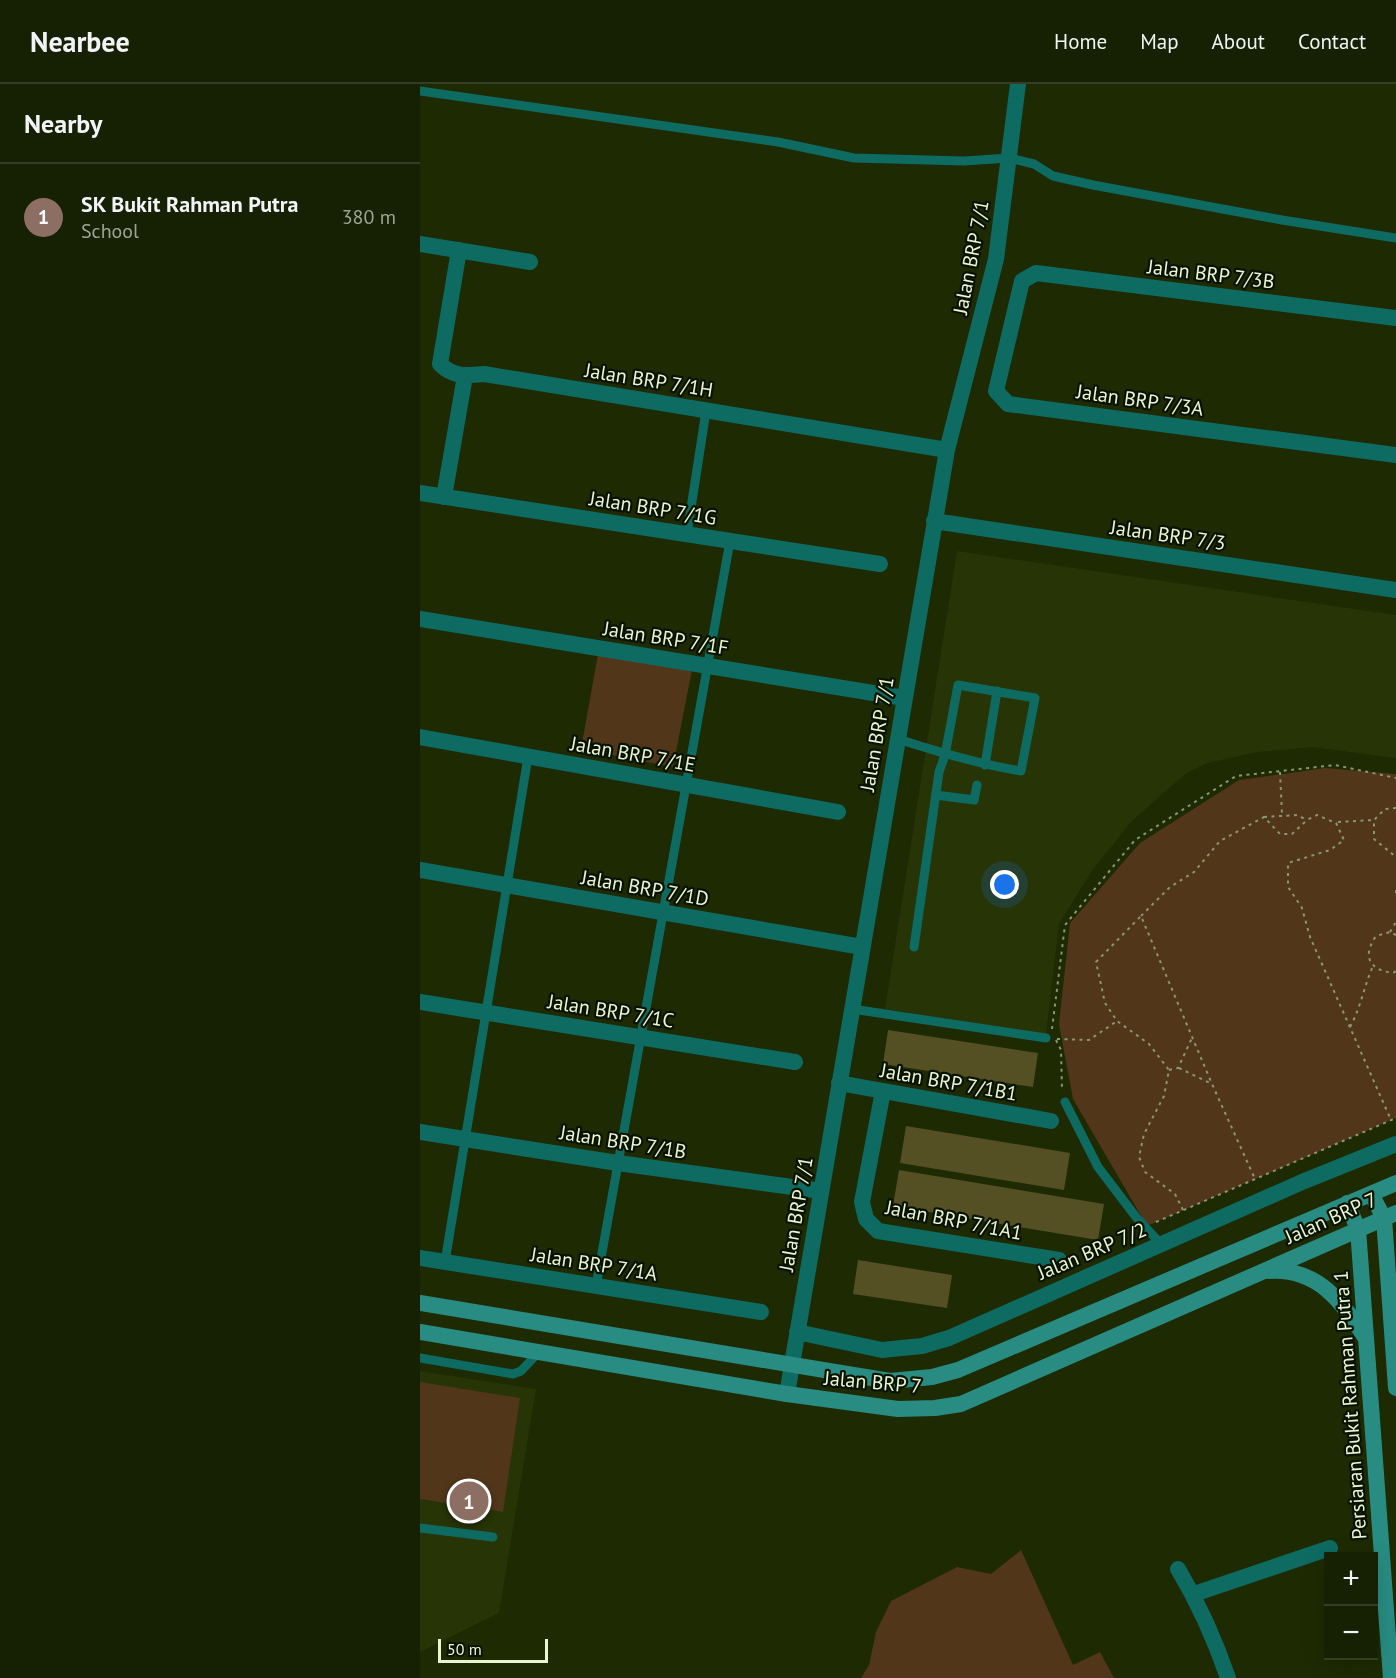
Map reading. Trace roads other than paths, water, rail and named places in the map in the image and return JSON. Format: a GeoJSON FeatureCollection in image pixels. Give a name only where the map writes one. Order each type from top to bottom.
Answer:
{"type":"FeatureCollection","features":[{"type":"Feature","properties":{"kind":"main road","name":"Jalan BRP 7"},"geometry":{"type":"LineString","coordinates":[[420,1303],[890,1381],[932,1377],[958,1370],[1396,1183]]}},
{"type":"Feature","properties":{"kind":"main road"},"geometry":{"type":"LineString","coordinates":[[1371,1194],[1390,1215],[1396,1388]]}},
{"type":"Feature","properties":{"kind":"main road","name":"Persiaran Bukit Rahman Putra 1"},"geometry":{"type":"LineString","coordinates":[[1347,1203],[1358,1229],[1366,1338],[1390,1583],[1391,1678]]}},
{"type":"Feature","properties":{"kind":"main road","name":"Jalan BRP 7"},"geometry":{"type":"LineString","coordinates":[[420,1332],[787,1394],[898,1409],[934,1408],[961,1404],[1390,1215]]}},
{"type":"Feature","properties":{"kind":"main road"},"geometry":{"type":"LineString","coordinates":[[1262,1272],[1278,1271],[1297,1274],[1314,1281],[1344,1305],[1366,1338]]}},
{"type":"Feature","properties":{"kind":"main road"},"geometry":{"type":"LineString","coordinates":[[1393,1345],[1396,1321]]}},
{"type":"Feature","properties":{"kind":"street","name":"Jalan BRP 7/1"},"geometry":{"type":"LineString","coordinates":[[787,1394],[947,450],[996,259],[1018,84]]}},
{"type":"Feature","properties":{"kind":"street"},"geometry":{"type":"LineString","coordinates":[[420,244],[530,262]]}},
{"type":"Feature","properties":{"kind":"street"},"geometry":{"type":"LineString","coordinates":[[444,496],[465,376],[448,372],[440,364],[459,250]]}},
{"type":"Feature","properties":{"kind":"street","name":"Jalan BRP 7/3B"},"geometry":{"type":"LineString","coordinates":[[1022,281],[1036,273],[1396,318]]}},
{"type":"Feature","properties":{"kind":"street","name":"Jalan BRP 7/3A"},"geometry":{"type":"LineString","coordinates":[[1022,281],[996,391],[1008,404],[1396,455]]}},
{"type":"Feature","properties":{"kind":"street","name":"Jalan BRP 7/1H"},"geometry":{"type":"LineString","coordinates":[[465,376],[484,374],[947,450]]}},
{"type":"Feature","properties":{"kind":"street","name":"Jalan BRP 7/1G"},"geometry":{"type":"LineString","coordinates":[[420,493],[880,564]]}},
{"type":"Feature","properties":{"kind":"street","name":"Jalan BRP 7/3"},"geometry":{"type":"LineString","coordinates":[[934,521],[1396,590]]}},
{"type":"Feature","properties":{"kind":"street","name":"Jalan BRP 7/1F"},"geometry":{"type":"LineString","coordinates":[[420,619],[904,698]]}},
{"type":"Feature","properties":{"kind":"street","name":"Jalan BRP 7/1E"},"geometry":{"type":"LineString","coordinates":[[420,737],[838,812]]}},
{"type":"Feature","properties":{"kind":"street","name":"Jalan BRP 7/1D"},"geometry":{"type":"LineString","coordinates":[[420,870],[862,947]]}},
{"type":"Feature","properties":{"kind":"street","name":"Jalan BRP 7/1C"},"geometry":{"type":"LineString","coordinates":[[420,1002],[795,1062]]}},
{"type":"Feature","properties":{"kind":"street","name":"Jalan BRP 7/1B1"},"geometry":{"type":"LineString","coordinates":[[839,1083],[1052,1121]]}},
{"type":"Feature","properties":{"kind":"street","name":"Jalan BRP 7/1A1"},"geometry":{"type":"LineString","coordinates":[[883,1091],[862,1202],[866,1219],[878,1231],[1059,1260]]}},
{"type":"Feature","properties":{"kind":"street","name":"Jalan BRP 7/1B"},"geometry":{"type":"LineString","coordinates":[[420,1132],[618,1163],[821,1191]]}},
{"type":"Feature","properties":{"kind":"street","name":"Jalan BRP 7/2"},"geometry":{"type":"LineString","coordinates":[[797,1332],[882,1350],[922,1346],[949,1338],[1161,1244],[1396,1144]]}},
{"type":"Feature","properties":{"kind":"street","name":"Jalan BRP 7/1A"},"geometry":{"type":"LineString","coordinates":[[420,1258],[761,1312]]}},
{"type":"Feature","properties":{"kind":"street"},"geometry":{"type":"LineString","coordinates":[[1194,1594],[1330,1548]]}},
{"type":"Feature","properties":{"kind":"street"},"geometry":{"type":"LineString","coordinates":[[1178,1569],[1194,1594],[1228,1678]]}},
{"type":"Feature","properties":{"kind":"lane"},"geometry":{"type":"LineString","coordinates":[[420,91],[778,142],[854,158],[964,161],[1009,158],[1034,164],[1053,176],[1093,185],[1282,220],[1396,238]]}},
{"type":"Feature","properties":{"kind":"lane"},"geometry":{"type":"LineString","coordinates":[[687,534],[706,411]]}},
{"type":"Feature","properties":{"kind":"lane"},"geometry":{"type":"LineString","coordinates":[[596,1286],[730,541]]}},
{"type":"Feature","properties":{"kind":"lane"},"geometry":{"type":"LineString","coordinates":[[898,739],[945,755],[1021,771],[1035,698],[958,685],[945,755],[939,772],[914,948]]}},
{"type":"Feature","properties":{"kind":"lane"},"geometry":{"type":"LineString","coordinates":[[985,765],[998,691]]}},
{"type":"Feature","properties":{"kind":"lane"},"geometry":{"type":"LineString","coordinates":[[445,1262],[528,757]]}},
{"type":"Feature","properties":{"kind":"lane"},"geometry":{"type":"LineString","coordinates":[[936,795],[974,800],[977,785]]}},
{"type":"Feature","properties":{"kind":"lane"},"geometry":{"type":"LineString","coordinates":[[852,1009],[1051,1039]]}},
{"type":"Feature","properties":{"kind":"lane"},"geometry":{"type":"LineString","coordinates":[[1065,1102],[1098,1167],[1161,1244]]}},
{"type":"Feature","properties":{"kind":"lane"},"geometry":{"type":"LineString","coordinates":[[420,1358],[513,1374],[520,1371],[538,1353]]}},
{"type":"Feature","properties":{"kind":"lane"},"geometry":{"type":"LineString","coordinates":[[420,1528],[493,1537]]}},
{"type":"Feature","properties":{"kind":"place","name":"SK Bukit Rahman Putra"},"geometry":{"type":"Point","coordinates":[469,1501]}}]}
